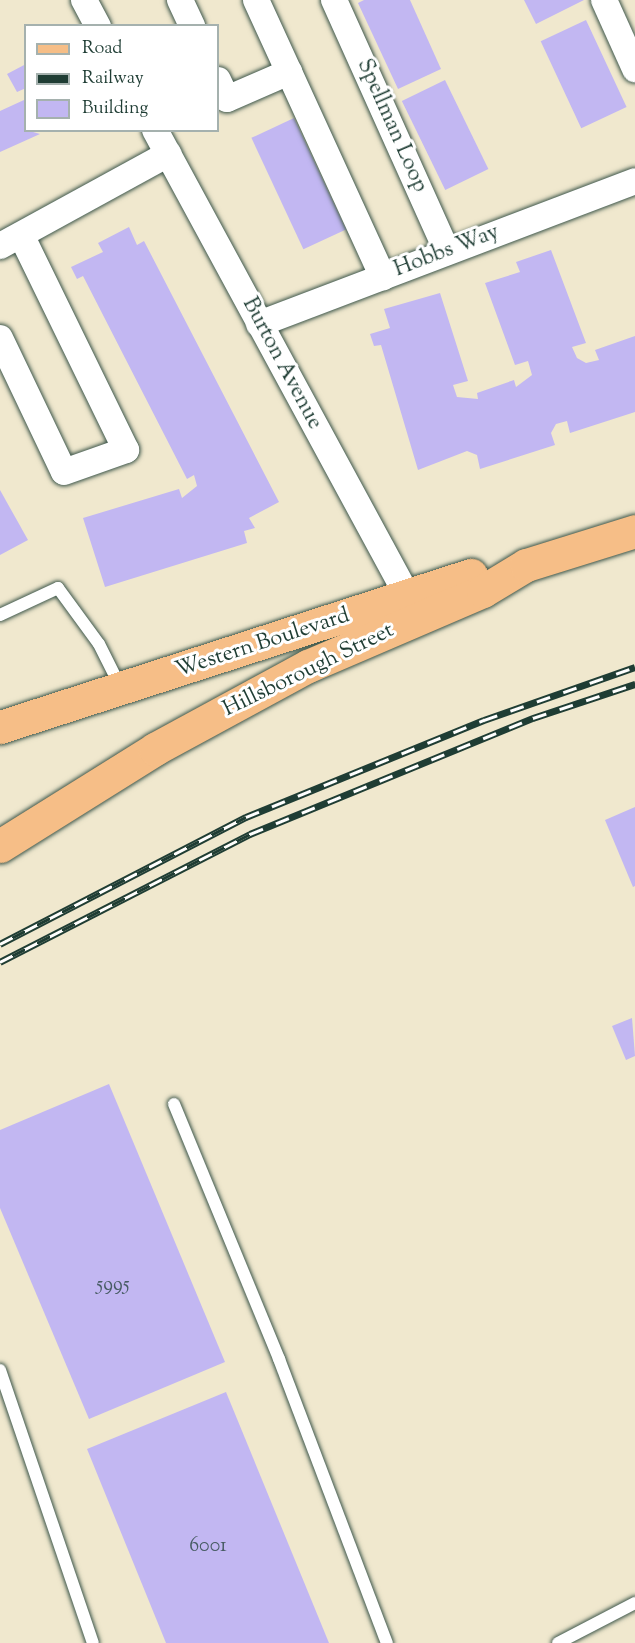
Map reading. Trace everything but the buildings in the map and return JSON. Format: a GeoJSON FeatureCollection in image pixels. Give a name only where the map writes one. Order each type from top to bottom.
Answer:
{"type":"FeatureCollection","features":[{"type":"Feature","properties":{"kind":"main road","name":"Hillsborough Street"},"geometry":{"type":"LineString","coordinates":[[0,846],[239,703],[309,666],[483,591],[526,565],[635,531]]}},
{"type":"Feature","properties":{"kind":"main road","name":"Western Boulevard"},"geometry":{"type":"LineString","coordinates":[[0,727],[487,570],[526,565]]}},
{"type":"Feature","properties":{"kind":"street"},"geometry":{"type":"LineString","coordinates":[[84,0],[97,24]]}},
{"type":"Feature","properties":{"kind":"street"},"geometry":{"type":"LineString","coordinates":[[180,0],[191,24]]}},
{"type":"Feature","properties":{"kind":"street"},"geometry":{"type":"LineString","coordinates":[[256,0],[383,277]]}},
{"type":"Feature","properties":{"kind":"street","name":"Spellman Loop"},"geometry":{"type":"LineString","coordinates":[[334,0],[447,252]]}},
{"type":"Feature","properties":{"kind":"street"},"geometry":{"type":"LineString","coordinates":[[604,0],[635,69]]}},
{"type":"Feature","properties":{"kind":"street"},"geometry":{"type":"LineString","coordinates":[[219,82],[227,99],[289,72]]}},
{"type":"Feature","properties":{"kind":"street","name":"Burton Avenue"},"geometry":{"type":"LineString","coordinates":[[156,132],[408,597]]}},
{"type":"Feature","properties":{"kind":"street"},"geometry":{"type":"LineString","coordinates":[[0,338],[64,472],[126,450],[10,241],[168,154]]}},
{"type":"Feature","properties":{"kind":"street","name":"Hobbs Way"},"geometry":{"type":"LineString","coordinates":[[260,324],[635,181]]}},
{"type":"Feature","properties":{"kind":"lane"},"geometry":{"type":"LineString","coordinates":[[0,615],[58,588],[99,644],[121,689]]}},
{"type":"Feature","properties":{"kind":"lane"},"geometry":{"type":"LineString","coordinates":[[174,1104],[279,1359],[387,1643]]}},
{"type":"Feature","properties":{"kind":"lane"},"geometry":{"type":"LineString","coordinates":[[0,1370],[93,1643]]}},
{"type":"Feature","properties":{"kind":"lane"},"geometry":{"type":"LineString","coordinates":[[558,1643],[635,1603]]}},
{"type":"Feature","properties":{"kind":"railway"},"geometry":{"type":"LineString","coordinates":[[0,944],[246,817],[484,720],[635,667]]}},
{"type":"Feature","properties":{"kind":"railway"},"geometry":{"type":"LineString","coordinates":[[0,962],[250,834],[533,718],[635,684]]}}]}
